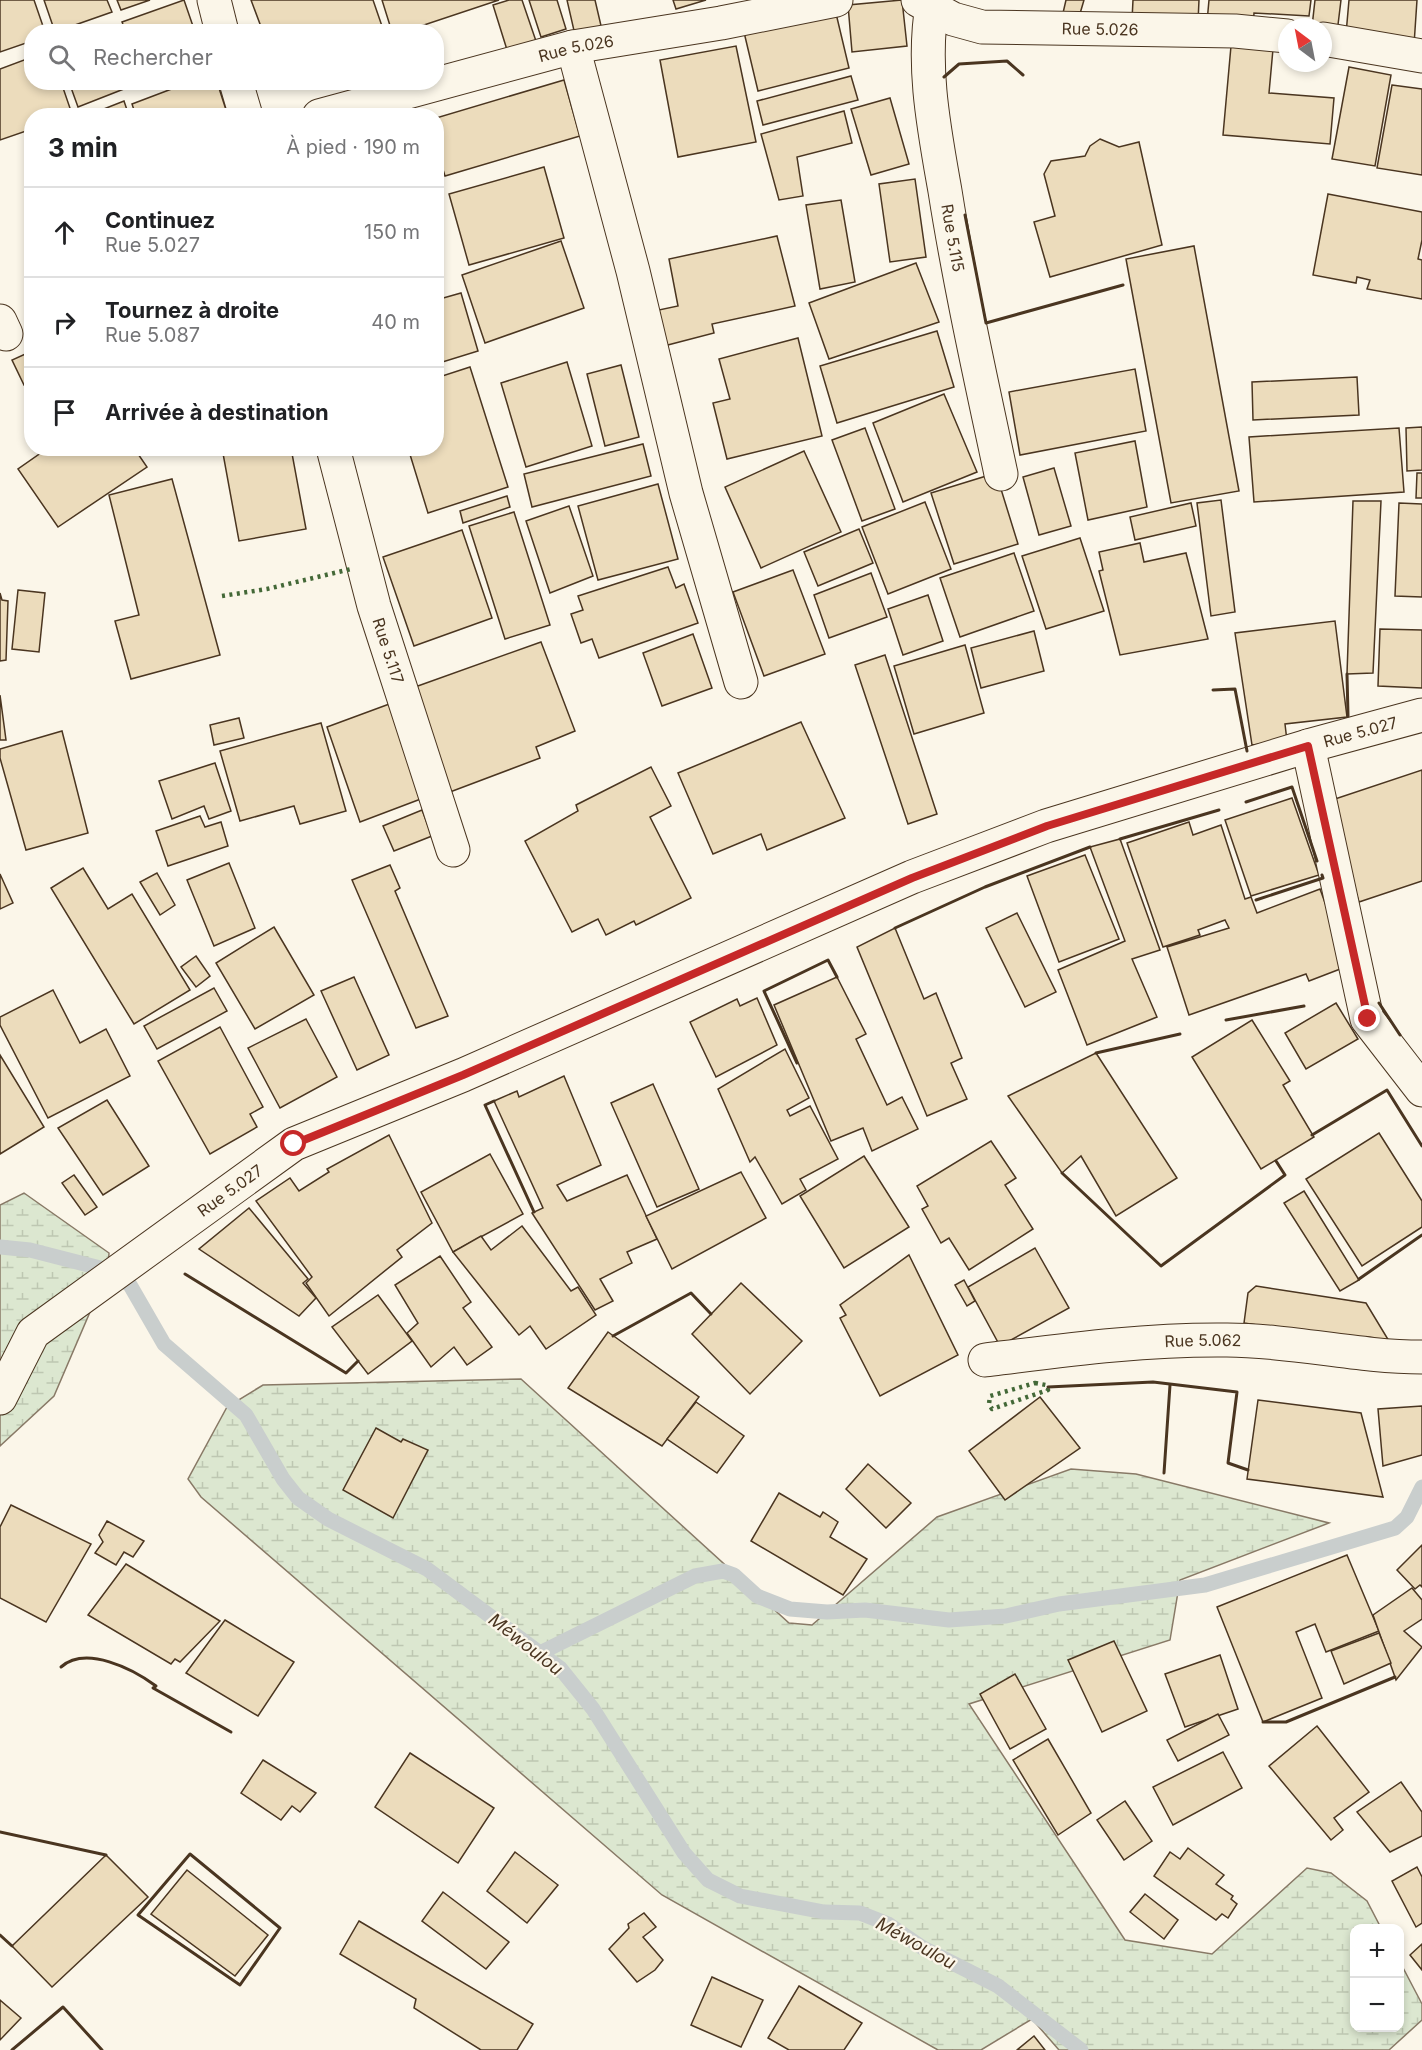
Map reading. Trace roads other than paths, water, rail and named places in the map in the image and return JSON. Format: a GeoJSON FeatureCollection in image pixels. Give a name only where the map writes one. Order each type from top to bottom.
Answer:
{"type":"FeatureCollection","features":[{"type":"Feature","properties":{"kind":"street"},"geometry":{"type":"LineString","coordinates":[[214,0],[220,24]]}},
{"type":"Feature","properties":{"kind":"street","name":"Rue 5.026"},"geometry":{"type":"LineString","coordinates":[[444,83],[573,48],[721,23],[836,0]]}},
{"type":"Feature","properties":{"kind":"street","name":"Rue 5.026"},"geometry":{"type":"LineString","coordinates":[[928,3],[953,19],[982,27],[1235,31],[1278,35]]}},
{"type":"Feature","properties":{"kind":"street","name":"Rue 5.115"},"geometry":{"type":"LineString","coordinates":[[928,3],[931,106],[958,269],[1001,474]]}},
{"type":"Feature","properties":{"kind":"street"},"geometry":{"type":"LineString","coordinates":[[1332,41],[1422,56]]}},
{"type":"Feature","properties":{"kind":"street"},"geometry":{"type":"LineString","coordinates":[[573,48],[633,272],[686,494],[741,682]]}},
{"type":"Feature","properties":{"kind":"street"},"geometry":{"type":"LineString","coordinates":[[238,90],[244,108]]}},
{"type":"Feature","properties":{"kind":"street","name":"Rue 5.026"},"geometry":{"type":"LineString","coordinates":[[349,108],[416,90]]}},
{"type":"Feature","properties":{"kind":"street","name":"Rue 5.117"},"geometry":{"type":"LineString","coordinates":[[335,456],[374,606],[453,850]]}},
{"type":"Feature","properties":{"kind":"street","name":"Rue 5.027"},"geometry":{"type":"LineString","coordinates":[[0,1398],[33,1333],[294,1144],[463,1075],[912,878],[1047,826],[1308,746],[1422,715]]}},
{"type":"Feature","properties":{"kind":"street"},"geometry":{"type":"LineString","coordinates":[[1308,746],[1368,1019],[1422,1090]]}},
{"type":"Feature","properties":{"kind":"street","name":"Rue 5.062"},"geometry":{"type":"LineString","coordinates":[[985,1360],[1141,1343],[1228,1340],[1302,1345],[1383,1357],[1422,1357]]}},
{"type":"Feature","properties":{"kind":"waterway","name":"Méwoulou"},"geometry":{"type":"LineString","coordinates":[[0,1247],[30,1250],[108,1270],[130,1285],[164,1344],[246,1415],[283,1479],[298,1498],[328,1519],[427,1569],[560,1668],[593,1709],[684,1853],[708,1880],[740,1896],[824,1912],[860,1913],[888,1924],[923,1948],[998,1986],[1081,2050]]}},
{"type":"Feature","properties":{"kind":"waterway"},"geometry":{"type":"LineString","coordinates":[[542,1652],[695,1576],[723,1571],[734,1575],[757,1596],[790,1609],[827,1612],[865,1610],[949,1620],[1006,1616],[1059,1604],[1205,1585],[1395,1528],[1407,1517],[1422,1487]]}}]}
